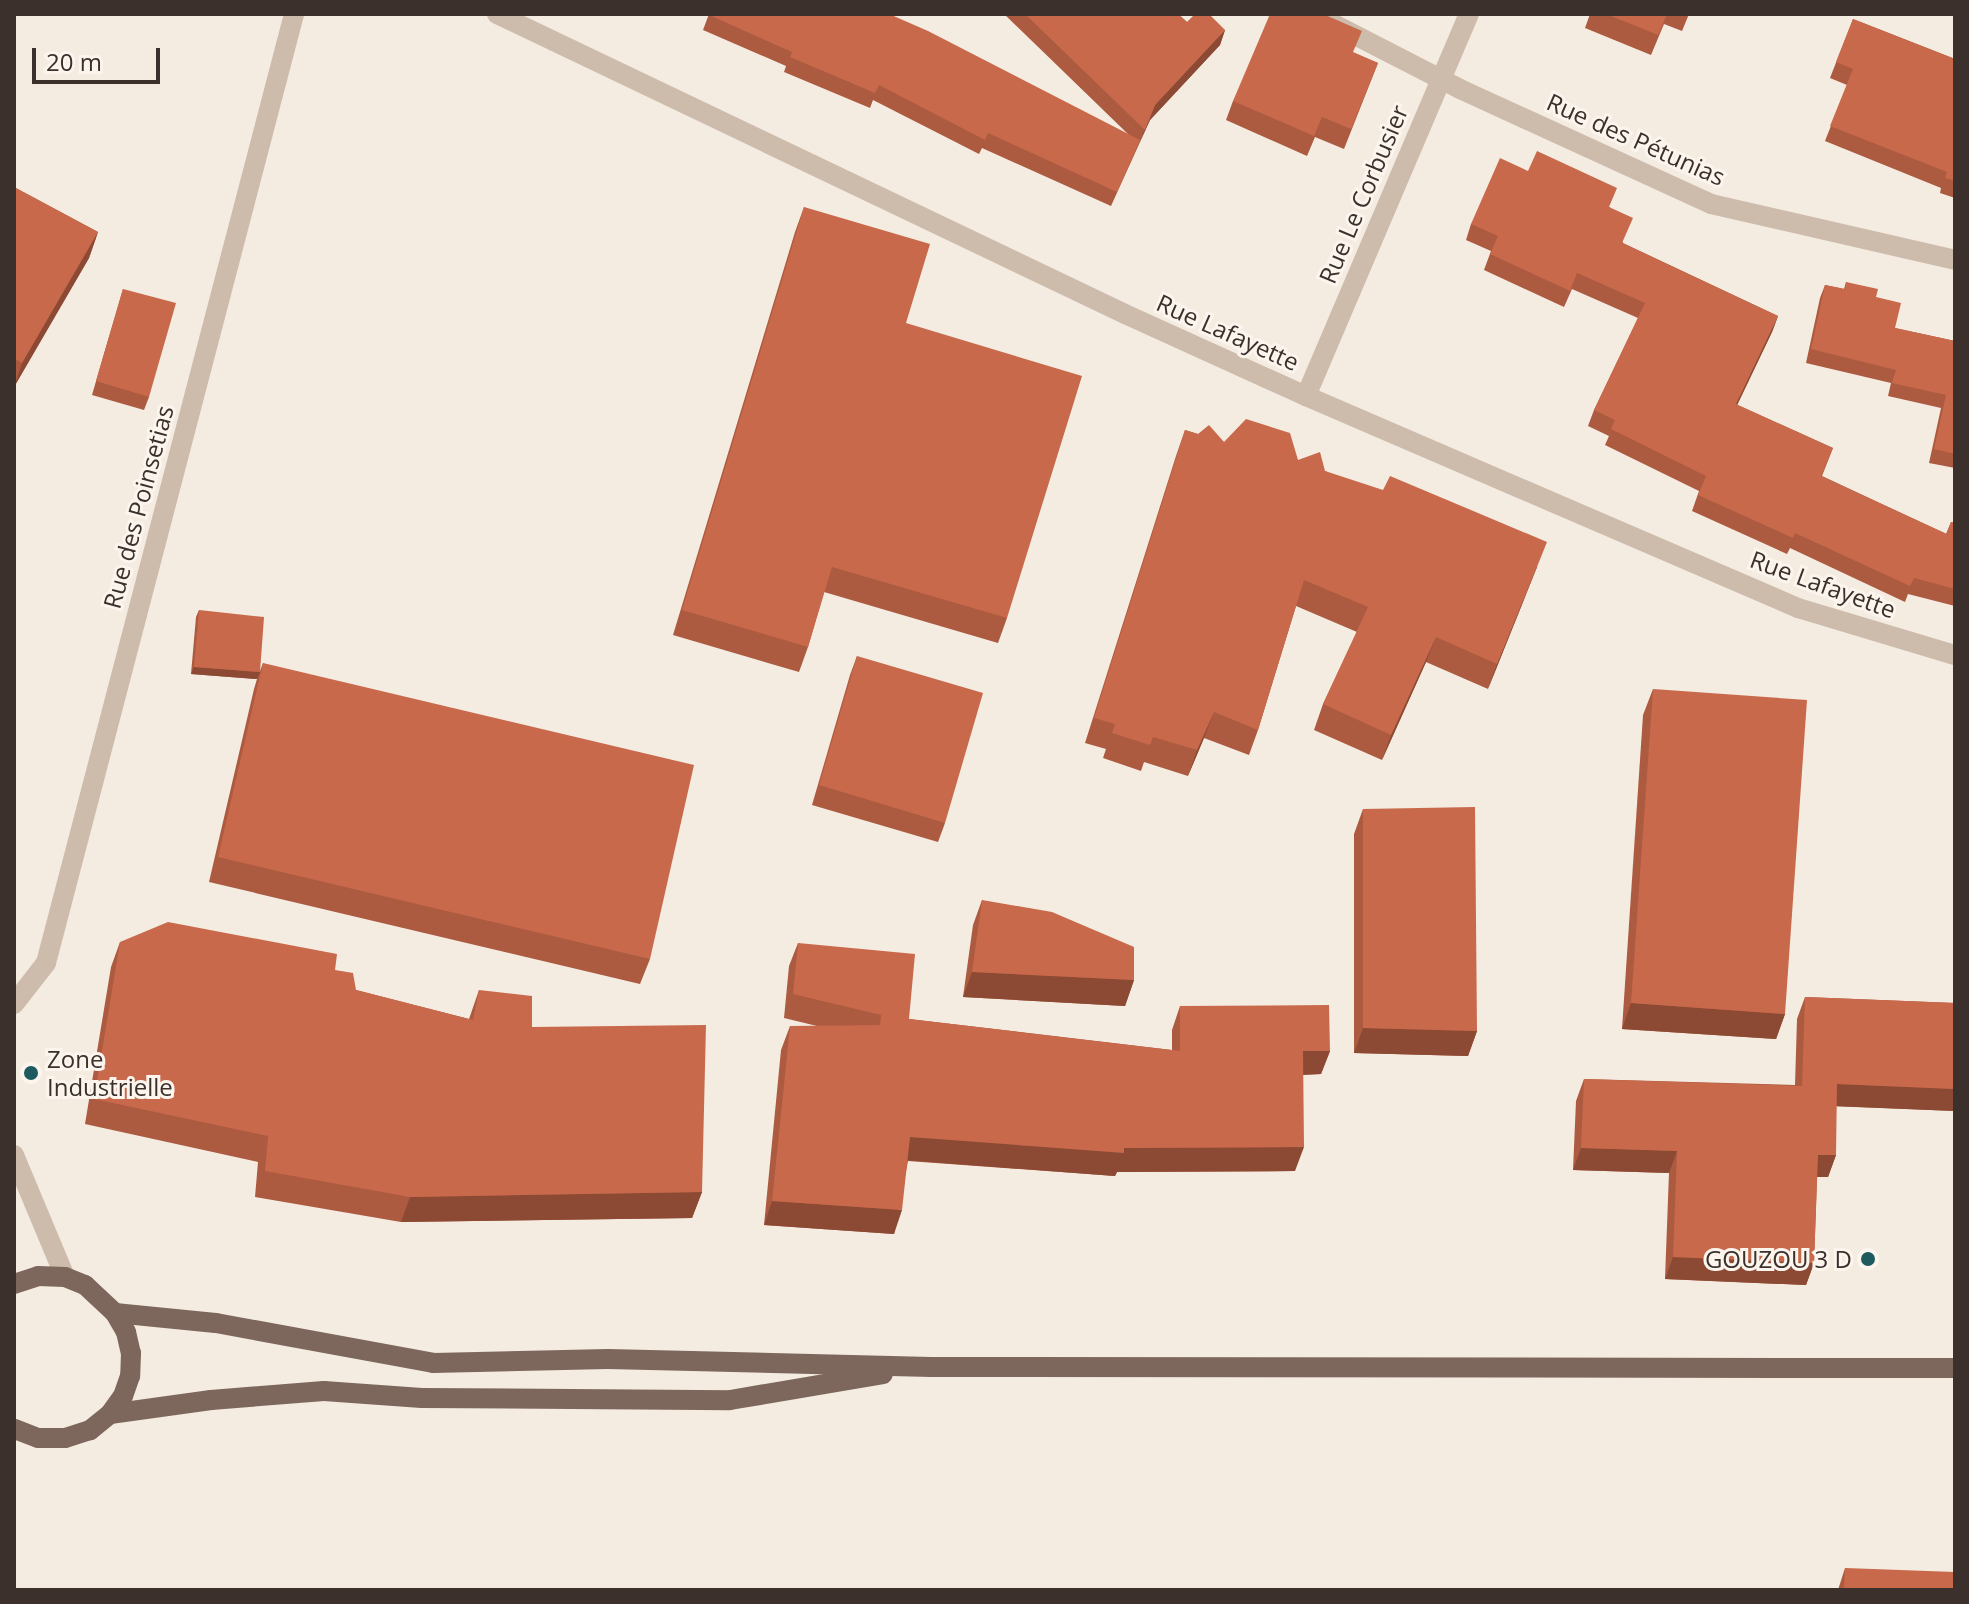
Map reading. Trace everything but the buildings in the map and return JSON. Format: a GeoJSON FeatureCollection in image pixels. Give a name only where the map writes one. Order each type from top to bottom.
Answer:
{"type":"FeatureCollection","features":[{"type":"Feature","properties":{"kind":"main road"},"geometry":{"type":"LineString","coordinates":[[14,1284],[38,1276],[65,1277],[101,1296],[126,1332],[131,1353],[130,1376],[123,1396],[110,1414],[90,1430],[65,1438],[38,1438],[14,1429]]}},
{"type":"Feature","properties":{"kind":"main road"},"geometry":{"type":"LineString","coordinates":[[115,1313],[216,1323],[433,1363],[608,1359],[931,1367],[1955,1368]]}},
{"type":"Feature","properties":{"kind":"main road"},"geometry":{"type":"LineString","coordinates":[[110,1414],[211,1400],[324,1391],[422,1398],[730,1400],[931,1367]]}},
{"type":"Feature","properties":{"kind":"street","name":"Rue des Poinsetias"},"geometry":{"type":"LineString","coordinates":[[14,1004],[46,963],[294,14]]}},
{"type":"Feature","properties":{"kind":"street","name":"Rue Lafayette"},"geometry":{"type":"LineString","coordinates":[[497,14],[1125,314],[1306,396],[1798,608],[1955,655]]}},
{"type":"Feature","properties":{"kind":"street","name":"Rue des Pétunias"},"geometry":{"type":"LineString","coordinates":[[1314,14],[1440,79],[1711,204],[1955,260]]}},
{"type":"Feature","properties":{"kind":"street","name":"Rue Le Corbusier"},"geometry":{"type":"LineString","coordinates":[[1306,396],[1469,14]]}},
{"type":"Feature","properties":{"kind":"street"},"geometry":{"type":"LineString","coordinates":[[14,1155],[65,1277]]}},
{"type":"Feature","properties":{"kind":"place","name":"Zone Industrielle"},"geometry":{"type":"Point","coordinates":[31,1073]}},
{"type":"Feature","properties":{"kind":"place","name":"GOUZOU 3 D"},"geometry":{"type":"Point","coordinates":[1868,1259]}}]}
